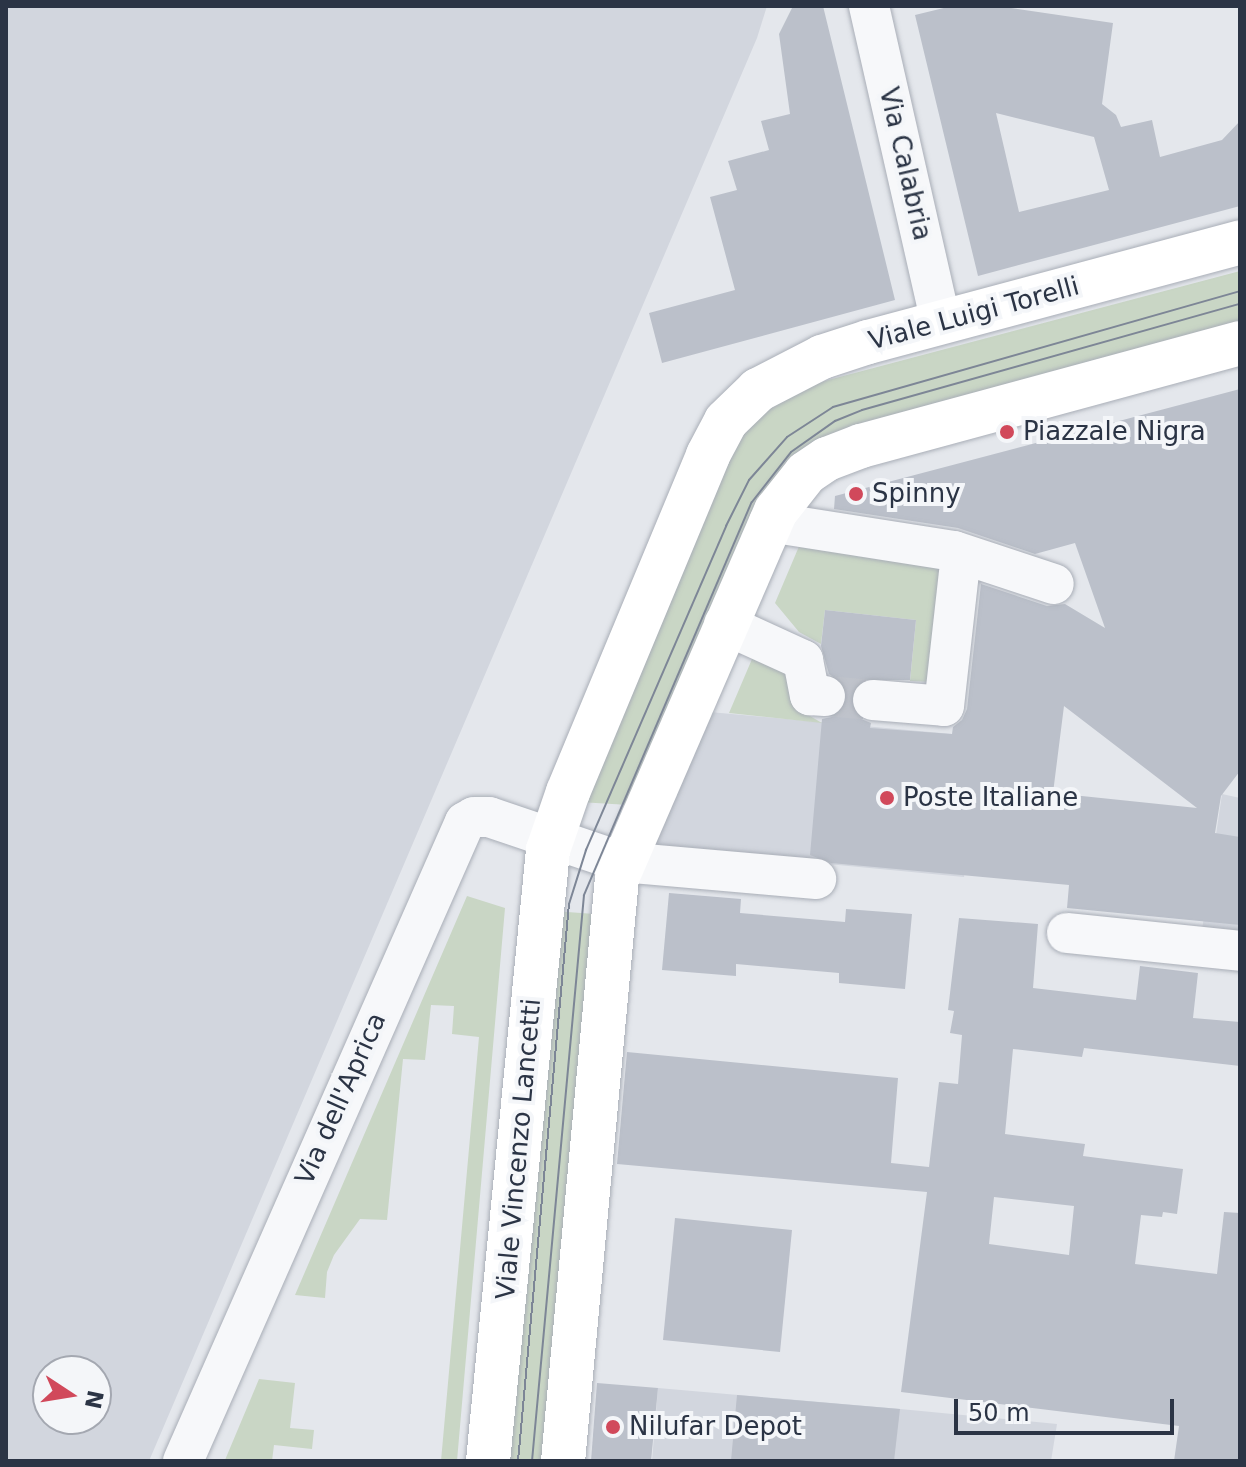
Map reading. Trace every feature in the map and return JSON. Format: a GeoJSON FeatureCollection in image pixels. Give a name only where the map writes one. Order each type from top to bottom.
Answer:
{"type":"FeatureCollection","features":[{"type":"Feature","properties":{"kind":"main road","name":"Viale Luigi Torelli"},"geometry":{"type":"LineString","coordinates":[[726,421],[758,390],[795,370],[868,342],[1240,242]]}},
{"type":"Feature","properties":{"kind":"main road"},"geometry":{"type":"LineString","coordinates":[[563,1461],[614,894],[622,862],[769,522],[798,480],[827,459],[861,446],[1240,343]]}},
{"type":"Feature","properties":{"kind":"main road","name":"Viale Vincenzo Lancetti"},"geometry":{"type":"LineString","coordinates":[[488,1461],[544,872],[551,837],[708,455],[726,421]]}},
{"type":"Feature","properties":{"kind":"street","name":"Via Calabria"},"geometry":{"type":"LineString","coordinates":[[869,6],[941,323]]}},
{"type":"Feature","properties":{"kind":"street"},"geometry":{"type":"LineString","coordinates":[[769,522],[954,551],[1054,584]]}},
{"type":"Feature","properties":{"kind":"street"},"geometry":{"type":"LineString","coordinates":[[873,700],[944,706],[959,573]]}},
{"type":"Feature","properties":{"kind":"street"},"geometry":{"type":"LineString","coordinates":[[724,624],[803,660],[810,695],[825,696]]}},
{"type":"Feature","properties":{"kind":"street","name":"Via dell'Aprica"},"geometry":{"type":"LineString","coordinates":[[183,1461],[457,834],[474,817],[489,817],[551,837]]}},
{"type":"Feature","properties":{"kind":"street"},"geometry":{"type":"LineString","coordinates":[[551,837],[622,862],[816,879]]}},
{"type":"Feature","properties":{"kind":"street"},"geometry":{"type":"LineString","coordinates":[[1067,933],[1240,951]]}},
{"type":"Feature","properties":{"kind":"shaded area"},"geometry":{"type":"Polygon","coordinates":[[[6,6],[767,6],[757,38],[149,1461],[6,1461],[6,6]]]}},
{"type":"Feature","properties":{"kind":"shaded area"},"geometry":{"type":"Polygon","coordinates":[[[699,711],[952,734],[979,785],[964,877],[640,846],[699,711]]]}},
{"type":"Feature","properties":{"kind":"shaded area"},"geometry":{"type":"Polygon","coordinates":[[[1222,794],[1240,798],[1240,969],[1197,964],[1222,794]]]}},
{"type":"Feature","properties":{"kind":"shaded area"},"geometry":{"type":"Polygon","coordinates":[[[658,1388],[1057,1424],[1051,1461],[652,1461],[658,1388]]]}},
{"type":"Feature","properties":{"kind":"green space"},"geometry":{"type":"Polygon","coordinates":[[[1240,271],[1240,322],[842,433],[629,805],[579,802],[713,481],[751,423],[776,403],[804,387],[1240,271]]]}},
{"type":"Feature","properties":{"kind":"green space"},"geometry":{"type":"Polygon","coordinates":[[[800,544],[948,563],[933,682],[910,681],[916,620],[825,610],[821,644],[799,632],[775,603],[800,544]]]}},
{"type":"Feature","properties":{"kind":"green space"},"geometry":{"type":"Polygon","coordinates":[[[755,652],[797,667],[803,712],[822,723],[729,713],[755,652]]]}},
{"type":"Feature","properties":{"kind":"green space"},"geometry":{"type":"Polygon","coordinates":[[[467,896],[505,908],[457,1461],[441,1461],[479,1037],[452,1034],[454,1006],[431,1005],[425,1060],[403,1059],[387,1220],[360,1219],[334,1255],[327,1272],[325,1298],[295,1295],[467,896]]]}},
{"type":"Feature","properties":{"kind":"green space"},"geometry":{"type":"Polygon","coordinates":[[[553,911],[595,914],[546,1461],[502,1461],[553,911]]]}},
{"type":"Feature","properties":{"kind":"green space"},"geometry":{"type":"Polygon","coordinates":[[[259,1379],[295,1383],[290,1428],[314,1430],[312,1449],[274,1445],[272,1461],[225,1460],[259,1379]]]}},
{"type":"Feature","properties":{"kind":"building"},"geometry":{"type":"Polygon","coordinates":[[[793,6],[823,6],[895,300],[662,363],[649,313],[735,290],[710,197],[737,190],[728,161],[769,150],[761,121],[790,114],[779,34],[793,6]]]}},
{"type":"Feature","properties":{"kind":"building"},"geometry":{"type":"Polygon","coordinates":[[[952,6],[998,6],[1113,23],[1102,104],[1116,115],[1121,127],[1152,120],[1160,157],[1222,140],[1240,121],[1240,206],[978,276],[915,15],[952,6]],[[996,113],[1019,212],[1109,190],[1094,137],[996,113]]]}},
{"type":"Feature","properties":{"kind":"building"},"geometry":{"type":"Polygon","coordinates":[[[1240,389],[1240,771],[1221,796],[1215,833],[1240,837],[1240,925],[1067,908],[1069,885],[831,863],[810,855],[822,719],[836,716],[844,708],[848,697],[845,685],[829,674],[821,646],[825,610],[916,620],[910,680],[863,680],[850,697],[852,709],[859,718],[871,723],[870,728],[952,734],[953,727],[962,720],[967,709],[981,584],[1047,606],[1065,604],[1105,628],[1075,543],[1035,554],[958,528],[834,509],[835,496],[1240,389]],[[1064,706],[1053,793],[1197,808],[1064,706]]]}},
{"type":"Feature","properties":{"kind":"building"},"geometry":{"type":"Polygon","coordinates":[[[669,893],[741,899],[740,913],[845,922],[846,909],[912,914],[905,989],[839,983],[839,973],[736,964],[736,976],[662,970],[669,893]]]}},
{"type":"Feature","properties":{"kind":"building"},"geometry":{"type":"Polygon","coordinates":[[[959,918],[1038,924],[1033,988],[1136,1000],[1140,966],[1198,973],[1193,1018],[1240,1022],[1240,1066],[1084,1048],[1082,1057],[1013,1049],[1005,1134],[1085,1144],[1083,1156],[1183,1169],[1177,1214],[1163,1212],[1162,1217],[1141,1215],[1135,1264],[1217,1274],[1224,1212],[1240,1213],[1240,1461],[1174,1461],[1179,1426],[901,1392],[927,1192],[617,1164],[627,1052],[898,1078],[891,1163],[929,1167],[939,1082],[958,1084],[962,1035],[950,1033],[954,1011],[948,1010],[959,918]],[[994,1197],[989,1244],[1069,1255],[1074,1206],[994,1197]]]}},
{"type":"Feature","properties":{"kind":"building"},"geometry":{"type":"Polygon","coordinates":[[[675,1218],[792,1230],[780,1352],[663,1340],[675,1218]]]}},
{"type":"Feature","properties":{"kind":"building"},"geometry":{"type":"Polygon","coordinates":[[[597,1383],[658,1388],[651,1461],[591,1461],[597,1383]]]}},
{"type":"Feature","properties":{"kind":"building"},"geometry":{"type":"Polygon","coordinates":[[[737,1395],[900,1409],[894,1461],[731,1461],[737,1395]]]}},
{"type":"Feature","properties":{"kind":"tunnel"},"geometry":{"type":"LineString","coordinates":[[825,696],[873,700]]}},
{"type":"Feature","properties":{"kind":"tram line"},"geometry":{"type":"LineString","coordinates":[[518,1461],[569,904],[586,850],[726,526],[749,480],[787,437],[833,407],[1240,291]]}},
{"type":"Feature","properties":{"kind":"tram line"},"geometry":{"type":"LineString","coordinates":[[532,1461],[584,895],[752,502],[791,452],[835,421],[862,410],[1240,304]]}},
{"type":"Feature","properties":{"kind":"place","name":"Piazzale Nigra"},"geometry":{"type":"Point","coordinates":[1007,432]}},
{"type":"Feature","properties":{"kind":"place","name":"Spinny"},"geometry":{"type":"Point","coordinates":[856,494]}},
{"type":"Feature","properties":{"kind":"place","name":"Poste Italiane"},"geometry":{"type":"Point","coordinates":[887,798]}},
{"type":"Feature","properties":{"kind":"place","name":"Nilufar Depot"},"geometry":{"type":"Point","coordinates":[613,1427]}}]}
